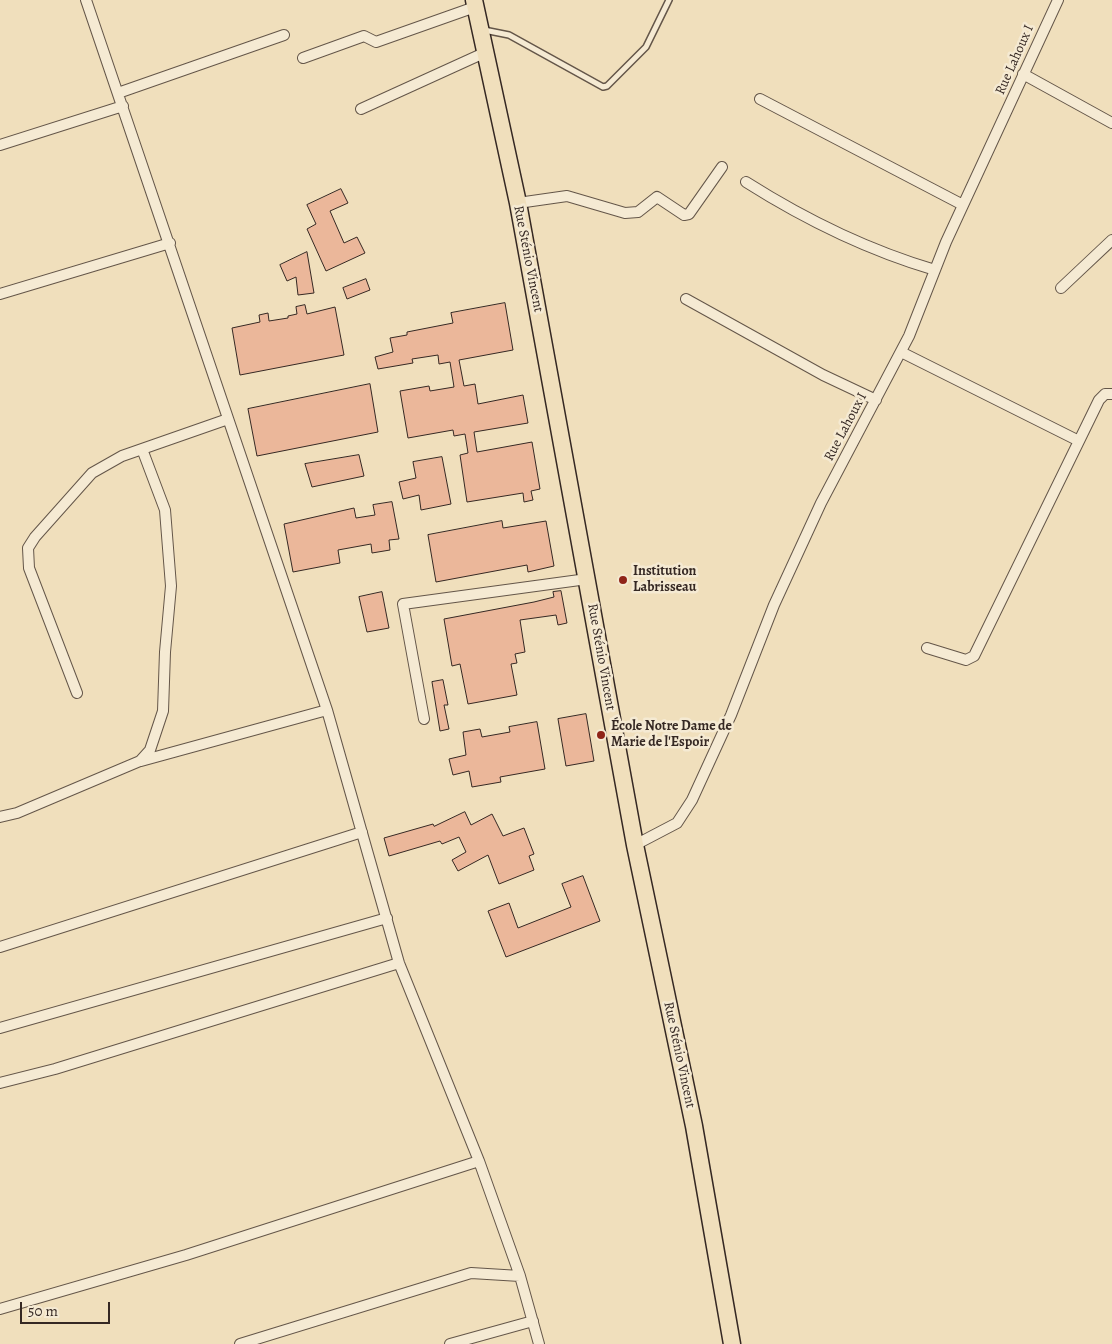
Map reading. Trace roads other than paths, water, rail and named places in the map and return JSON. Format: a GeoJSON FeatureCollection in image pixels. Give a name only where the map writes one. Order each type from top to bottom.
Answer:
{"type":"FeatureCollection","features":[{"type":"Feature","properties":{"kind":"main road","name":"Rue Sténio Vincent"},"geometry":{"type":"LineString","coordinates":[[475,4],[484,53],[518,203],[635,845],[694,1126],[732,1344]]}},
{"type":"Feature","properties":{"kind":"street"},"geometry":{"type":"LineString","coordinates":[[86,0],[327,710],[399,962],[479,1160],[520,1276],[539,1344]]}},
{"type":"Feature","properties":{"kind":"street","name":"Rue Lahoux I"},"geometry":{"type":"LineString","coordinates":[[635,845],[677,823],[692,800],[731,715],[774,605],[821,503],[910,336],[935,270],[963,206],[1058,0]]}},
{"type":"Feature","properties":{"kind":"street"},"geometry":{"type":"LineString","coordinates":[[303,58],[364,36],[376,42],[475,4]]}},
{"type":"Feature","properties":{"kind":"street"},"geometry":{"type":"LineString","coordinates":[[118,92],[284,35]]}},
{"type":"Feature","properties":{"kind":"street"},"geometry":{"type":"LineString","coordinates":[[361,109],[484,53]]}},
{"type":"Feature","properties":{"kind":"street"},"geometry":{"type":"LineString","coordinates":[[1024,74],[1112,123]]}},
{"type":"Feature","properties":{"kind":"street"},"geometry":{"type":"LineString","coordinates":[[760,99],[963,206]]}},
{"type":"Feature","properties":{"kind":"street"},"geometry":{"type":"LineString","coordinates":[[0,145],[123,106]]}},
{"type":"Feature","properties":{"kind":"street"},"geometry":{"type":"LineString","coordinates":[[518,203],[568,196],[625,213],[638,212],[657,197],[684,215],[689,214],[722,168]]}},
{"type":"Feature","properties":{"kind":"street"},"geometry":{"type":"LineString","coordinates":[[746,182],[832,231],[876,250],[935,270]]}},
{"type":"Feature","properties":{"kind":"street"},"geometry":{"type":"LineString","coordinates":[[1061,288],[1112,240]]}},
{"type":"Feature","properties":{"kind":"street"},"geometry":{"type":"LineString","coordinates":[[0,294],[170,243]]}},
{"type":"Feature","properties":{"kind":"street"},"geometry":{"type":"LineString","coordinates":[[686,299],[823,375],[876,400]]}},
{"type":"Feature","properties":{"kind":"street"},"geometry":{"type":"LineString","coordinates":[[901,352],[1079,441]]}},
{"type":"Feature","properties":{"kind":"street"},"geometry":{"type":"LineString","coordinates":[[927,648],[966,660],[974,656],[1098,400],[1105,394],[1112,394]]}},
{"type":"Feature","properties":{"kind":"street"},"geometry":{"type":"LineString","coordinates":[[77,693],[29,568],[28,548],[44,526],[92,473],[122,456],[228,418]]}},
{"type":"Feature","properties":{"kind":"street"},"geometry":{"type":"LineString","coordinates":[[140,761],[150,750],[163,711],[165,652],[171,586],[166,510],[142,449]]}},
{"type":"Feature","properties":{"kind":"street"},"geometry":{"type":"LineString","coordinates":[[424,719],[403,604],[587,578]]}},
{"type":"Feature","properties":{"kind":"street"},"geometry":{"type":"LineString","coordinates":[[0,817],[17,813],[140,761],[327,710]]}},
{"type":"Feature","properties":{"kind":"street"},"geometry":{"type":"LineString","coordinates":[[0,947],[362,832]]}},
{"type":"Feature","properties":{"kind":"street"},"geometry":{"type":"LineString","coordinates":[[0,1028],[387,918]]}},
{"type":"Feature","properties":{"kind":"street"},"geometry":{"type":"LineString","coordinates":[[0,1082],[56,1069],[399,962]]}},
{"type":"Feature","properties":{"kind":"street"},"geometry":{"type":"LineString","coordinates":[[0,1309],[186,1255],[479,1160]]}},
{"type":"Feature","properties":{"kind":"street"},"geometry":{"type":"LineString","coordinates":[[240,1344],[472,1273],[520,1276]]}},
{"type":"Feature","properties":{"kind":"street"},"geometry":{"type":"LineString","coordinates":[[450,1344],[533,1321]]}},
{"type":"Feature","properties":{"kind":"lane"},"geometry":{"type":"LineString","coordinates":[[479,29],[509,35],[604,87],[628,67],[646,47],[668,0]]}},
{"type":"Feature","properties":{"kind":"place","name":"Institution Labrisseau"},"geometry":{"type":"Point","coordinates":[623,580]}},
{"type":"Feature","properties":{"kind":"place","name":"École Notre Dame de Marie de l'Espoir"},"geometry":{"type":"Point","coordinates":[601,735]}}]}
